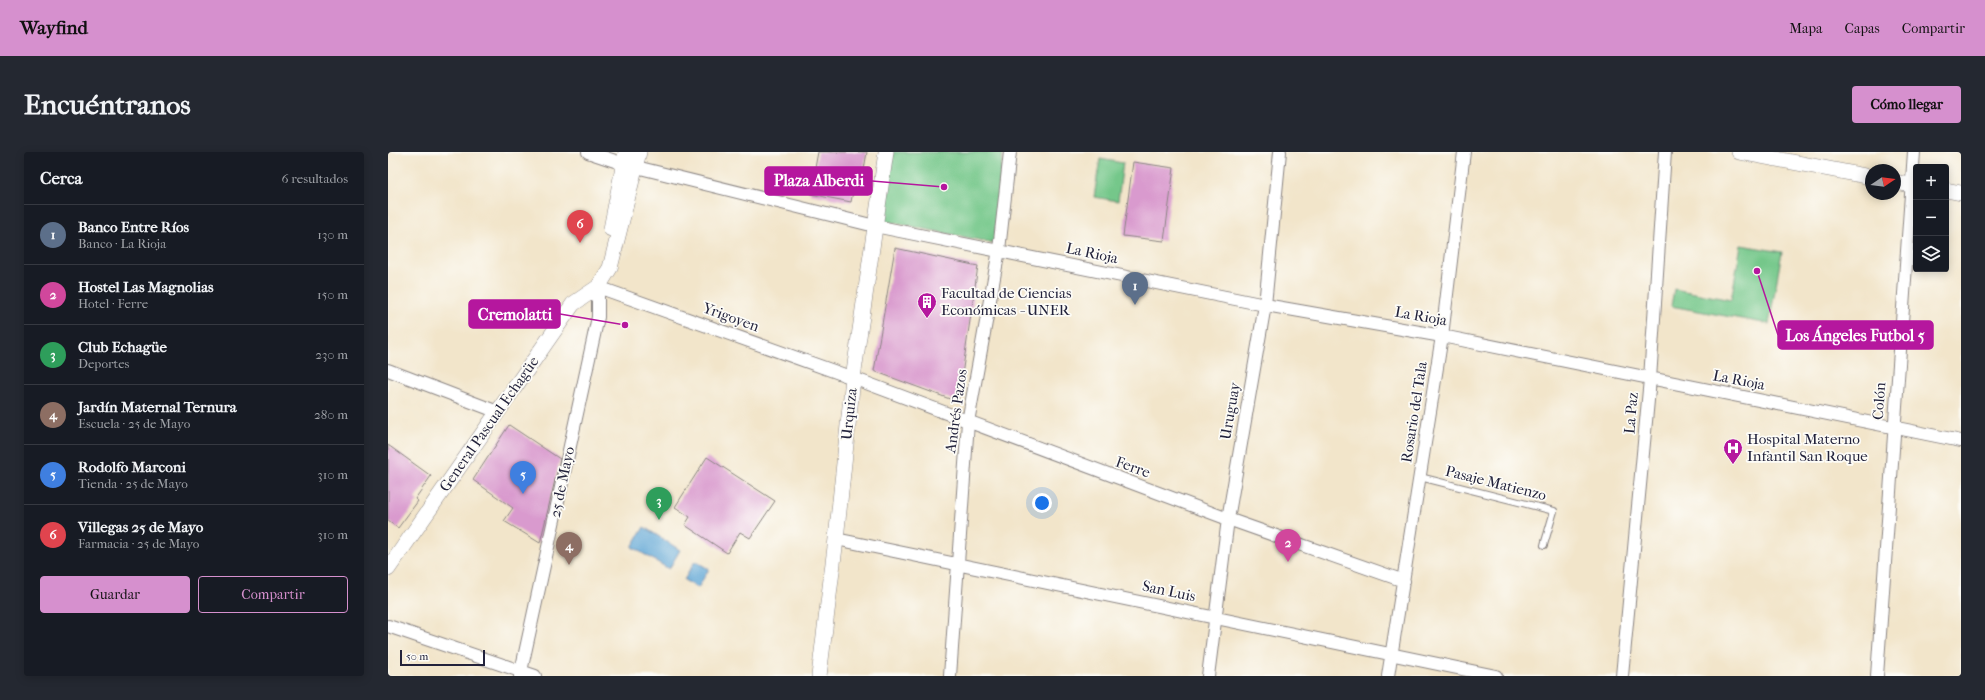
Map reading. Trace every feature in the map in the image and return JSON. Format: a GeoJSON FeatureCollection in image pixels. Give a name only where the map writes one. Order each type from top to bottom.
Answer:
{"type":"FeatureCollection","features":[{"type":"Feature","properties":{"kind":"street","name":"La Rioja"},"geometry":{"type":"LineString","coordinates":[[588,152],[631,159],[875,226],[999,250],[1265,306],[1442,336],[1961,441]]}},
{"type":"Feature","properties":{"kind":"street","name":"Urquiza"},"geometry":{"type":"LineString","coordinates":[[819,676],[836,539],[853,378],[886,152]]}},
{"type":"Feature","properties":{"kind":"street","name":"Andrés Pazos"},"geometry":{"type":"LineString","coordinates":[[950,676],[968,422],[999,250],[1010,152]]}},
{"type":"Feature","properties":{"kind":"street","name":"Uruguay"},"geometry":{"type":"LineString","coordinates":[[1208,676],[1228,519],[1265,306],[1280,152]]}},
{"type":"Feature","properties":{"kind":"street","name":"Rosario del Tala"},"geometry":{"type":"LineString","coordinates":[[1388,676],[1442,336],[1464,152]]}},
{"type":"Feature","properties":{"kind":"street","name":"La Paz"},"geometry":{"type":"LineString","coordinates":[[1622,676],[1650,379],[1665,152]]}},
{"type":"Feature","properties":{"kind":"street"},"geometry":{"type":"LineString","coordinates":[[1739,152],[1865,176]]}},
{"type":"Feature","properties":{"kind":"street","name":"Colón"},"geometry":{"type":"LineString","coordinates":[[1914,152],[1914,164]]}},
{"type":"Feature","properties":{"kind":"street","name":"25 de Mayo"},"geometry":{"type":"LineString","coordinates":[[520,674],[598,317],[598,287],[631,159]]}},
{"type":"Feature","properties":{"kind":"street"},"geometry":{"type":"LineString","coordinates":[[1901,183],[1913,185]]}},
{"type":"Feature","properties":{"kind":"street"},"geometry":{"type":"LineString","coordinates":[[1949,191],[1961,193]]}},
{"type":"Feature","properties":{"kind":"street","name":"Colón"},"geometry":{"type":"LineString","coordinates":[[1876,676],[1893,428],[1913,197]]}},
{"type":"Feature","properties":{"kind":"street","name":"Yrigoyen"},"geometry":{"type":"LineString","coordinates":[[598,287],[853,378]]}},
{"type":"Feature","properties":{"kind":"street","name":"General Pascual Echagüe"},"geometry":{"type":"LineString","coordinates":[[388,569],[573,304],[598,287]]}},
{"type":"Feature","properties":{"kind":"street"},"geometry":{"type":"LineString","coordinates":[[388,370],[498,412]]}},
{"type":"Feature","properties":{"kind":"street","name":"Ferre"},"geometry":{"type":"LineString","coordinates":[[853,378],[1228,519],[1404,581]]}},
{"type":"Feature","properties":{"kind":"street","name":"San Luis"},"geometry":{"type":"LineString","coordinates":[[836,539],[958,563],[1496,676]]}},
{"type":"Feature","properties":{"kind":"street"},"geometry":{"type":"LineString","coordinates":[[388,626],[520,674],[535,676]]}},
{"type":"Feature","properties":{"kind":"lane","name":"Pasaje Matienzo"},"geometry":{"type":"LineString","coordinates":[[1420,477],[1554,511],[1544,545]]}},
{"type":"Feature","properties":{"kind":"green space"},"geometry":{"type":"Polygon","coordinates":[[[893,152],[1003,152],[994,243],[885,221],[893,152]]]}},
{"type":"Feature","properties":{"kind":"green space"},"geometry":{"type":"Polygon","coordinates":[[[1100,159],[1123,163],[1118,201],[1094,197],[1100,159]]]}},
{"type":"Feature","properties":{"kind":"green space"},"geometry":{"type":"Polygon","coordinates":[[[1741,245],[1782,252],[1769,324],[1671,306],[1674,289],[1731,300],[1741,245]]]}},
{"type":"Feature","properties":{"kind":"water"},"geometry":{"type":"Polygon","coordinates":[[[644,527],[680,550],[669,569],[632,547],[644,527]]]}},
{"type":"Feature","properties":{"kind":"water"},"geometry":{"type":"Polygon","coordinates":[[[695,561],[709,569],[698,588],[684,580],[695,561]]]}},
{"type":"Feature","properties":{"kind":"building"},"geometry":{"type":"Polygon","coordinates":[[[818,152],[867,152],[861,187],[854,186],[851,202],[810,194],[818,152]]]}},
{"type":"Feature","properties":{"kind":"building"},"geometry":{"type":"Polygon","coordinates":[[[1133,162],[1174,168],[1164,241],[1123,236],[1133,162]]]}},
{"type":"Feature","properties":{"kind":"building","name":"Facultad de Ciencias Económicas - UNER"},"geometry":{"type":"Polygon","coordinates":[[[895,248],[978,266],[958,402],[874,371],[895,248]]]}},
{"type":"Feature","properties":{"kind":"building"},"geometry":{"type":"Polygon","coordinates":[[[509,425],[560,459],[540,543],[504,521],[513,508],[473,480],[509,425]]]}},
{"type":"Feature","properties":{"kind":"building"},"geometry":{"type":"Polygon","coordinates":[[[388,445],[431,476],[415,499],[418,501],[398,528],[388,521],[388,445]]]}},
{"type":"Feature","properties":{"kind":"building"},"geometry":{"type":"Polygon","coordinates":[[[707,457],[775,501],[750,538],[740,532],[727,553],[685,525],[690,517],[675,507],[707,457]]]}},
{"type":"Feature","properties":{"kind":"place","name":"Plaza Alberdi"},"geometry":{"type":"Point","coordinates":[944,187]}},
{"type":"Feature","properties":{"kind":"place","name":"Villegas 25 de Mayo"},"geometry":{"type":"Point","coordinates":[580,243]}},
{"type":"Feature","properties":{"kind":"place","name":"Los Ángeles Futbol 5"},"geometry":{"type":"Point","coordinates":[1757,271]}},
{"type":"Feature","properties":{"kind":"place","name":"Banco Entre Ríos"},"geometry":{"type":"Point","coordinates":[1135,305]}},
{"type":"Feature","properties":{"kind":"place","name":"Facultad de Ciencias Económicas - UNER"},"geometry":{"type":"Point","coordinates":[927,319]}},
{"type":"Feature","properties":{"kind":"place","name":"Cremolatti"},"geometry":{"type":"Point","coordinates":[625,325]}},
{"type":"Feature","properties":{"kind":"place","name":"Hospital Materno Infantil San Roque"},"geometry":{"type":"Point","coordinates":[1733,465]}},
{"type":"Feature","properties":{"kind":"place","name":"Rodolfo Marconi"},"geometry":{"type":"Point","coordinates":[523,494]}},
{"type":"Feature","properties":{"kind":"place","name":"Club Echagüe"},"geometry":{"type":"Point","coordinates":[659,520]}},
{"type":"Feature","properties":{"kind":"place","name":"Hostel Las Magnolias"},"geometry":{"type":"Point","coordinates":[1288,562]}},
{"type":"Feature","properties":{"kind":"place","name":"Jardín Maternal Ternura"},"geometry":{"type":"Point","coordinates":[569,565]}}]}
